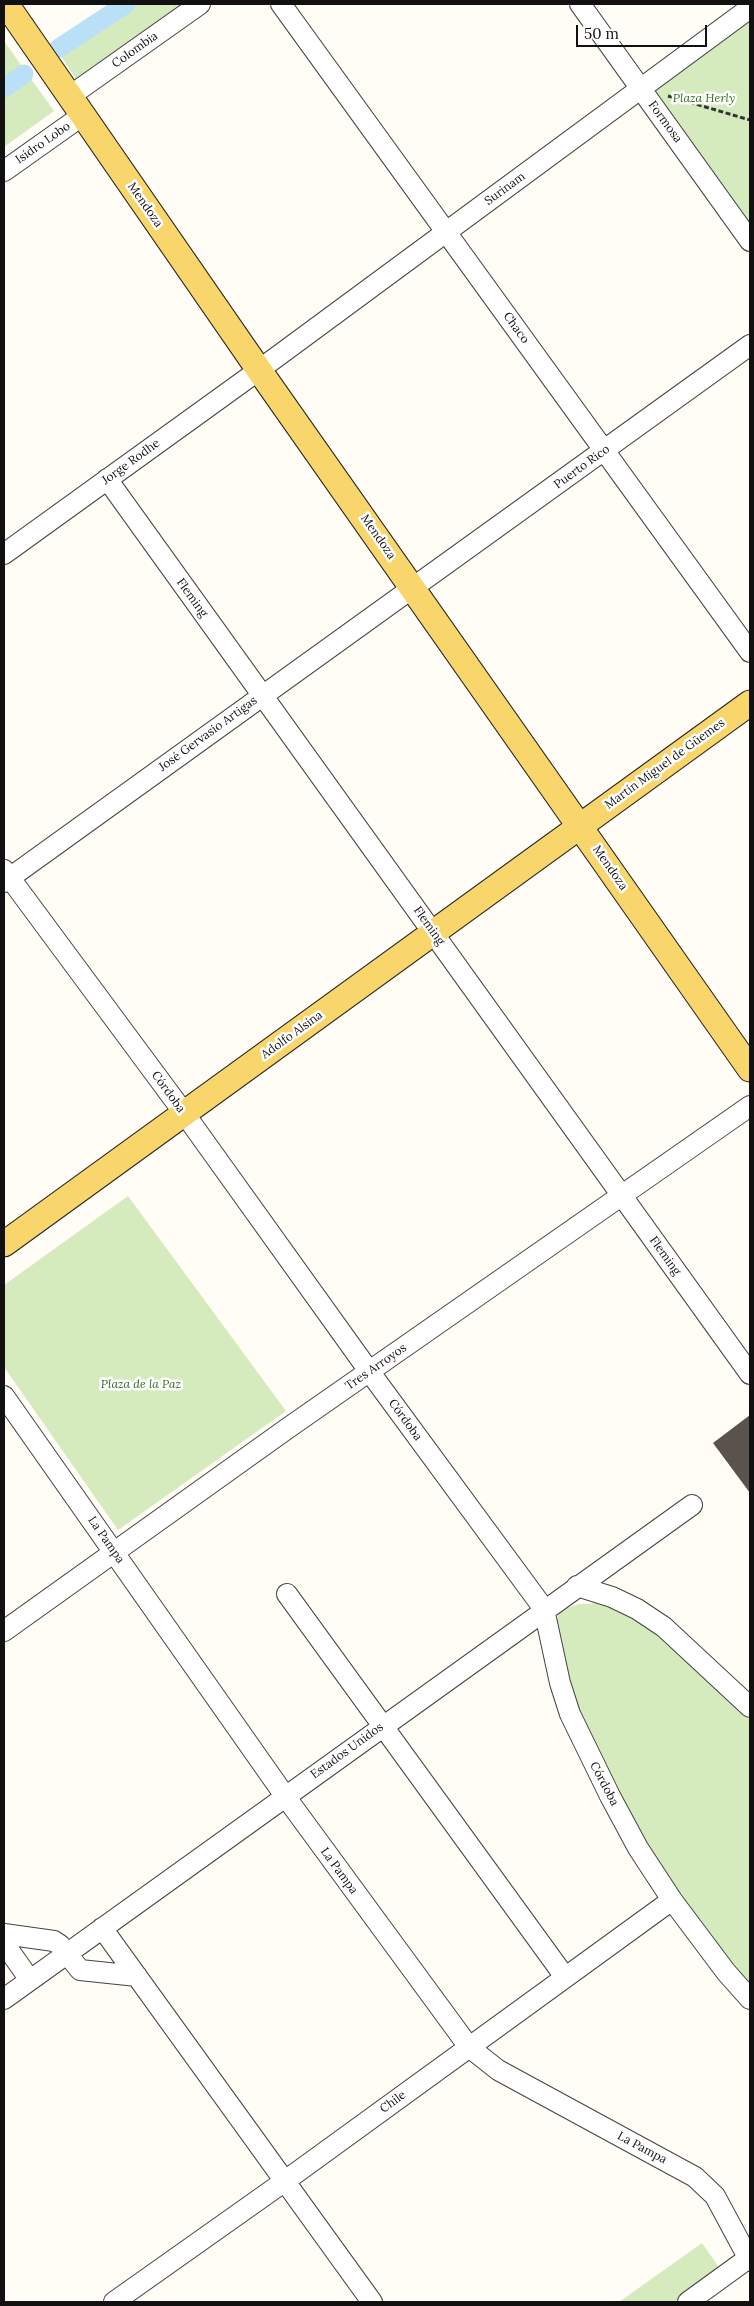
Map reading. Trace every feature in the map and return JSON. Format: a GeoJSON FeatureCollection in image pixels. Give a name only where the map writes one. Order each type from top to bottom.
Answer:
{"type":"FeatureCollection","features":[{"type":"Feature","properties":{"kind":"main road","name":"Mendoza"},"geometry":{"type":"LineString","coordinates":[[8,14],[76,105],[259,370],[414,588],[750,1069]]}},
{"type":"Feature","properties":{"kind":"main road","name":"Martín Miguel de Güemes"},"geometry":{"type":"LineString","coordinates":[[581,826],[750,703]]}},
{"type":"Feature","properties":{"kind":"main road","name":"Adolfo Alsina"},"geometry":{"type":"LineString","coordinates":[[4,1244],[581,826]]}},
{"type":"Feature","properties":{"kind":"street","name":"Colombia"},"geometry":{"type":"LineString","coordinates":[[76,105],[200,4]]}},
{"type":"Feature","properties":{"kind":"street","name":"Chaco"},"geometry":{"type":"LineString","coordinates":[[281,4],[750,652]]}},
{"type":"Feature","properties":{"kind":"street","name":"Formosa"},"geometry":{"type":"LineString","coordinates":[[580,4],[750,241]]}},
{"type":"Feature","properties":{"kind":"street","name":"Surinam"},"geometry":{"type":"LineString","coordinates":[[259,370],[750,8]]}},
{"type":"Feature","properties":{"kind":"street","name":"Isidro Lobo"},"geometry":{"type":"LineString","coordinates":[[4,171],[76,105]]}},
{"type":"Feature","properties":{"kind":"street","name":"Puerto Rico"},"geometry":{"type":"LineString","coordinates":[[414,588],[750,345]]}},
{"type":"Feature","properties":{"kind":"street","name":"Jorge Rodhe"},"geometry":{"type":"LineString","coordinates":[[4,554],[259,370]]}},
{"type":"Feature","properties":{"kind":"street","name":"Fleming"},"geometry":{"type":"LineString","coordinates":[[107,479],[750,1374]]}},
{"type":"Feature","properties":{"kind":"street","name":"José Gervasio Artigas"},"geometry":{"type":"LineString","coordinates":[[6,877],[414,588]]}},
{"type":"Feature","properties":{"kind":"street","name":"Córdoba"},"geometry":{"type":"LineString","coordinates":[[6,877],[184,1113],[369,1372],[544,1609],[560,1683],[570,1714],[587,1752],[633,1839],[672,1900],[726,1972],[750,1999]]}},
{"type":"Feature","properties":{"kind":"street","name":"Tres Arroyos"},"geometry":{"type":"LineString","coordinates":[[4,1631],[369,1372],[750,1106]]}},
{"type":"Feature","properties":{"kind":"street","name":"La Pampa"},"geometry":{"type":"LineString","coordinates":[[4,1396],[285,1796],[468,2047],[498,2070],[696,2177],[715,2196],[750,2259]]}},
{"type":"Feature","properties":{"kind":"street","name":"Estados Unidos"},"geometry":{"type":"LineString","coordinates":[[4,1999],[544,1609],[692,1505]]}},
{"type":"Feature","properties":{"kind":"street"},"geometry":{"type":"LineString","coordinates":[[578,1586],[612,1597],[637,1609],[664,1627],[750,1707]]}},
{"type":"Feature","properties":{"kind":"street"},"geometry":{"type":"LineString","coordinates":[[287,1594],[565,1977]]}},
{"type":"Feature","properties":{"kind":"street","name":"Chile"},"geometry":{"type":"LineString","coordinates":[[114,2302],[285,2181],[672,1900]]}},
{"type":"Feature","properties":{"kind":"street"},"geometry":{"type":"LineString","coordinates":[[102,1928],[372,2302]]}},
{"type":"Feature","properties":{"kind":"street"},"geometry":{"type":"LineString","coordinates":[[4,1934],[54,1941],[60,1945],[80,1970],[137,1976]]}},
{"type":"Feature","properties":{"kind":"street"},"geometry":{"type":"LineString","coordinates":[[4,1943],[30,1980]]}},
{"type":"Feature","properties":{"kind":"street"},"geometry":{"type":"LineString","coordinates":[[688,2302],[750,2259]]}},
{"type":"Feature","properties":{"kind":"path"},"geometry":{"type":"LineString","coordinates":[[641,89],[750,120]]}},
{"type":"Feature","properties":{"kind":"green space"},"geometry":{"type":"Polygon","coordinates":[[[110,4],[184,4],[77,81],[53,44],[110,4]]]}},
{"type":"Feature","properties":{"kind":"green space","name":"Plaza Herly"},"geometry":{"type":"Polygon","coordinates":[[[750,8],[750,241],[641,89],[750,8]]]}},
{"type":"Feature","properties":{"kind":"green space"},"geometry":{"type":"Polygon","coordinates":[[[4,41],[54,111],[4,147],[4,41]]]}},
{"type":"Feature","properties":{"kind":"green space","name":"Plaza de la Paz"},"geometry":{"type":"Polygon","coordinates":[[[128,1196],[286,1411],[118,1530],[4,1367],[4,1285],[128,1196]]]}},
{"type":"Feature","properties":{"kind":"green space"},"geometry":{"type":"Polygon","coordinates":[[[605,1603],[635,1612],[750,1713],[750,1989],[673,1900],[573,1713],[556,1625],[559,1611],[579,1604],[605,1603]]]}},
{"type":"Feature","properties":{"kind":"green space"},"geometry":{"type":"Polygon","coordinates":[[[702,2243],[718,2266],[713,2280],[680,2302],[619,2302],[702,2243]]]}},
{"type":"Feature","properties":{"kind":"building"},"geometry":{"type":"Polygon","coordinates":[[[750,1415],[750,1493],[713,1443],[750,1415]]]}},
{"type":"Feature","properties":{"kind":"waterway"},"geometry":{"type":"LineString","coordinates":[[59,48],[126,4]]}},
{"type":"Feature","properties":{"kind":"waterway"},"geometry":{"type":"LineString","coordinates":[[4,88],[24,74]]}}]}
